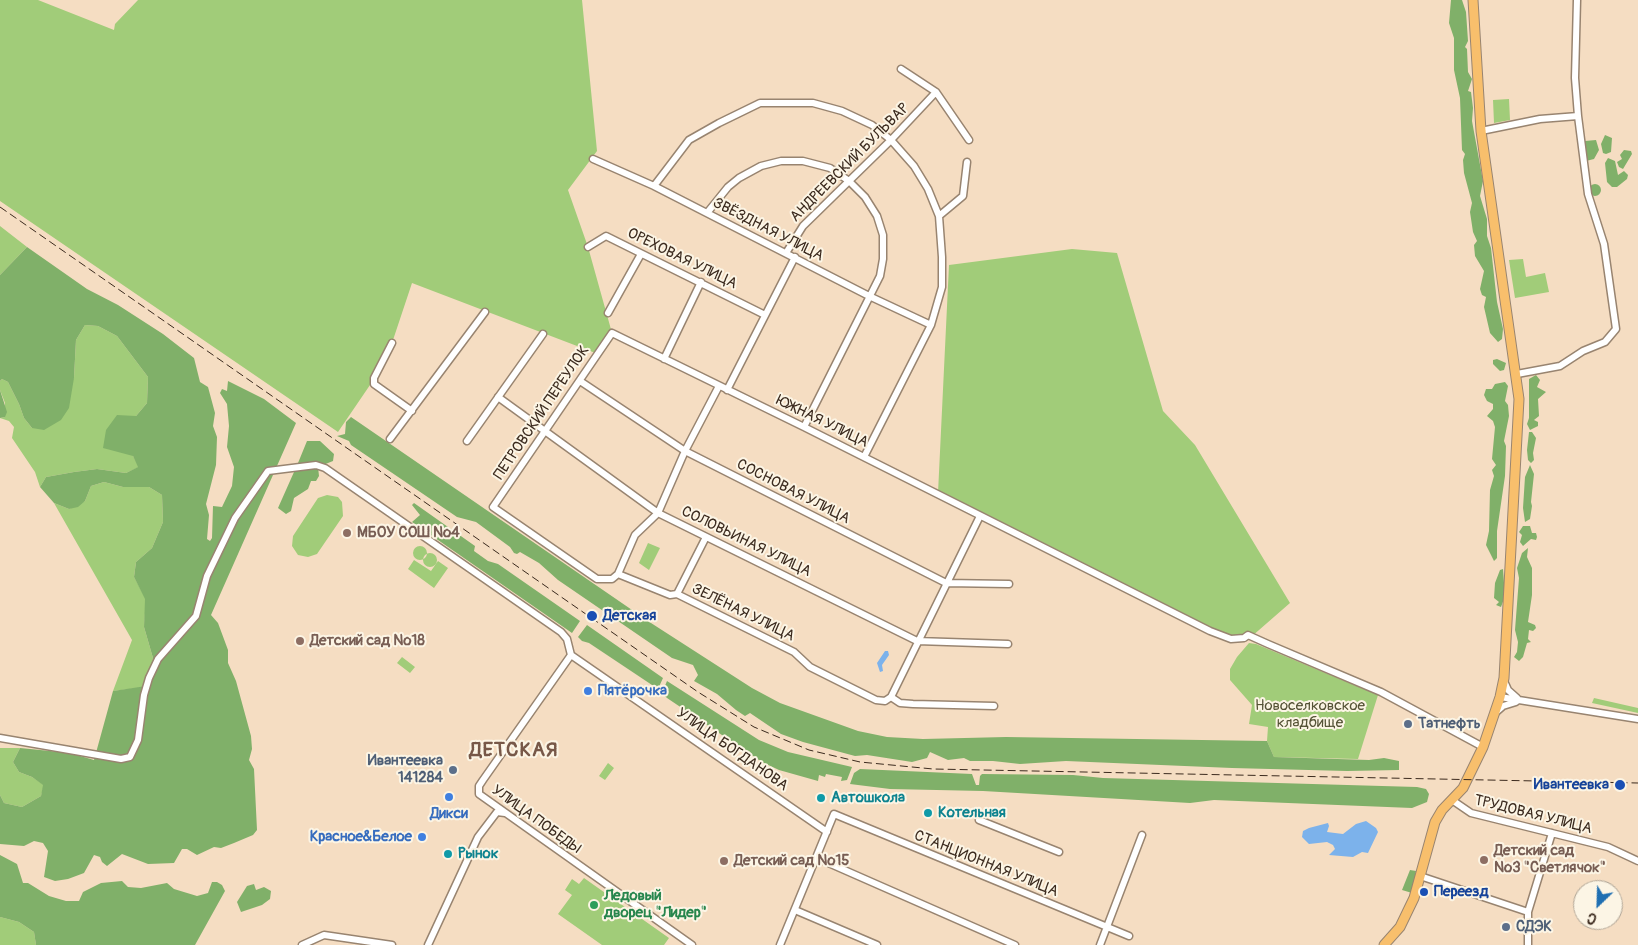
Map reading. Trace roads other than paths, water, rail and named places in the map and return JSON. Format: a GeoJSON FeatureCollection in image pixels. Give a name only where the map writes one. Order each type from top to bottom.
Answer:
{"type":"FeatureCollection","features":[{"type":"Feature","properties":{"kind":"main road"},"geometry":{"type":"LineString","coordinates":[[1384,945],[1400,927],[1408,912],[1435,822],[1442,810],[1465,784],[1483,747],[1496,713],[1504,678],[1519,431],[1517,374],[1481,131],[1472,0]]}},
{"type":"Feature","properties":{"kind":"street"},"geometry":{"type":"LineString","coordinates":[[1517,374],[1552,370],[1570,361],[1583,351],[1605,342],[1616,330],[1604,244],[1588,194],[1578,116],[1575,78],[1578,0]]}},
{"type":"Feature","properties":{"kind":"street"},"geometry":{"type":"LineString","coordinates":[[901,69],[936,92],[969,140]]}},
{"type":"Feature","properties":{"kind":"street","name":"АНДРЕЕВСКИЙ БУЛЬВАР"},"geometry":{"type":"LineString","coordinates":[[786,253],[803,226],[891,140],[936,92]]}},
{"type":"Feature","properties":{"kind":"street"},"geometry":{"type":"LineString","coordinates":[[654,186],[689,140],[718,122],[760,103],[813,103],[842,111],[872,125],[891,140],[914,166],[928,189],[939,216],[942,287],[931,325],[864,457]]}},
{"type":"Feature","properties":{"kind":"street"},"geometry":{"type":"LineString","coordinates":[[1481,131],[1540,119],[1578,116]]}},
{"type":"Feature","properties":{"kind":"street","name":"ЗВЁЗДНАЯ УЛИЦА"},"geometry":{"type":"LineString","coordinates":[[593,159],[654,186],[869,296],[931,325]]}},
{"type":"Feature","properties":{"kind":"street"},"geometry":{"type":"LineString","coordinates":[[707,213],[723,192],[739,178],[762,166],[781,161],[803,161],[830,168],[849,181],[865,197],[878,216],[883,235],[883,259],[880,276],[804,427]]}},
{"type":"Feature","properties":{"kind":"street"},"geometry":{"type":"LineString","coordinates":[[939,216],[962,196],[967,162]]}},
{"type":"Feature","properties":{"kind":"street","name":"ОРЕХОВАЯ УЛИЦА"},"geometry":{"type":"LineString","coordinates":[[588,246],[606,236],[765,315]]}},
{"type":"Feature","properties":{"kind":"street"},"geometry":{"type":"LineString","coordinates":[[608,312],[641,254]]}},
{"type":"Feature","properties":{"kind":"street"},"geometry":{"type":"LineString","coordinates":[[727,390],[795,257]]}},
{"type":"Feature","properties":{"kind":"street"},"geometry":{"type":"LineString","coordinates":[[664,359],[701,282]]}},
{"type":"Feature","properties":{"kind":"street"},"geometry":{"type":"LineString","coordinates":[[390,439],[485,312]]}},
{"type":"Feature","properties":{"kind":"street","name":"ЮЖНАЯ УЛИЦА"},"geometry":{"type":"LineString","coordinates":[[612,333],[1217,634],[1231,639],[1244,638],[1248,635],[1382,692],[1483,747]]}},
{"type":"Feature","properties":{"kind":"street","name":"ПЕТРОВСКИЙ ПЕРЕУЛОК"},"geometry":{"type":"LineString","coordinates":[[612,333],[493,507],[597,579],[612,579],[618,574]]}},
{"type":"Feature","properties":{"kind":"street"},"geometry":{"type":"LineString","coordinates":[[467,441],[543,334]]}},
{"type":"Feature","properties":{"kind":"street"},"geometry":{"type":"LineString","coordinates":[[392,343],[374,378],[374,384],[412,411]]}},
{"type":"Feature","properties":{"kind":"street","name":"СОСНОВАЯ УЛИЦА"},"geometry":{"type":"LineString","coordinates":[[580,380],[685,452],[946,583],[1009,584]]}},
{"type":"Feature","properties":{"kind":"street"},"geometry":{"type":"LineString","coordinates":[[618,574],[635,536],[658,513],[685,452],[719,386]]}},
{"type":"Feature","properties":{"kind":"street","name":"СОЛОВЬИНАЯ УЛИЦА"},"geometry":{"type":"LineString","coordinates":[[498,397],[658,513],[917,641],[1008,644]]}},
{"type":"Feature","properties":{"kind":"street","name":"УЛИЦА БОГДАНОВА"},"geometry":{"type":"LineString","coordinates":[[0,738],[121,759],[130,757],[138,740],[144,695],[155,665],[196,616],[207,576],[235,518],[268,471],[316,465],[325,468],[337,476],[561,632],[567,639],[572,654],[827,832]]}},
{"type":"Feature","properties":{"kind":"street"},"geometry":{"type":"LineString","coordinates":[[891,697],[980,516]]}},
{"type":"Feature","properties":{"kind":"street"},"geometry":{"type":"LineString","coordinates":[[677,594],[706,537]]}},
{"type":"Feature","properties":{"kind":"street","name":"ЗЕЛЁНАЯ УЛИЦА"},"geometry":{"type":"LineString","coordinates":[[618,574],[670,595],[677,594],[794,652],[810,667],[876,700],[885,700],[891,697],[900,703],[994,706]]}},
{"type":"Feature","properties":{"kind":"street","name":"УЛИЦА ПОБЕДЫ"},"geometry":{"type":"LineString","coordinates":[[572,654],[479,786],[479,794],[692,945]]}},
{"type":"Feature","properties":{"kind":"street"},"geometry":{"type":"LineString","coordinates":[[1504,678],[1508,690],[1522,701]]}},
{"type":"Feature","properties":{"kind":"street"},"geometry":{"type":"LineString","coordinates":[[1500,697],[1638,720]]}},
{"type":"Feature","properties":{"kind":"street"},"geometry":{"type":"LineString","coordinates":[[1496,713],[1508,703],[1522,701]]}},
{"type":"Feature","properties":{"kind":"street","name":"ТРУДОВАЯ УЛИЦА"},"geometry":{"type":"LineString","coordinates":[[1452,800],[1471,813],[1612,848],[1638,861]]}},
{"type":"Feature","properties":{"kind":"street"},"geometry":{"type":"LineString","coordinates":[[428,945],[478,837],[497,812],[505,813]]}},
{"type":"Feature","properties":{"kind":"street","name":"СТАНЦИОННАЯ УЛИЦА"},"geometry":{"type":"LineString","coordinates":[[827,832],[834,814],[1129,936]]}},
{"type":"Feature","properties":{"kind":"street"},"geometry":{"type":"LineString","coordinates":[[979,820],[1059,852]]}},
{"type":"Feature","properties":{"kind":"street"},"geometry":{"type":"LineString","coordinates":[[780,945],[827,832]]}},
{"type":"Feature","properties":{"kind":"street"},"geometry":{"type":"LineString","coordinates":[[1528,945],[1528,912],[1552,833]]}},
{"type":"Feature","properties":{"kind":"street"},"geometry":{"type":"LineString","coordinates":[[1100,945],[1142,835]]}},
{"type":"Feature","properties":{"kind":"street"},"geometry":{"type":"LineString","coordinates":[[817,858],[1015,945]]}},
{"type":"Feature","properties":{"kind":"street"},"geometry":{"type":"LineString","coordinates":[[1420,876],[1528,912]]}},
{"type":"Feature","properties":{"kind":"street"},"geometry":{"type":"LineString","coordinates":[[795,910],[877,945]]}},
{"type":"Feature","properties":{"kind":"street"},"geometry":{"type":"LineString","coordinates":[[302,945],[324,934],[392,945]]}},
{"type":"Feature","properties":{"kind":"water"},"geometry":{"type":"Polygon","coordinates":[[[885,651],[888,651],[889,655],[882,665],[883,671],[880,672],[877,663],[885,651]]]}},
{"type":"Feature","properties":{"kind":"water"},"geometry":{"type":"Polygon","coordinates":[[[1366,821],[1376,828],[1378,832],[1368,853],[1362,852],[1353,857],[1329,855],[1335,849],[1333,845],[1327,842],[1309,844],[1302,837],[1303,831],[1328,823],[1327,832],[1343,834],[1356,824],[1366,821]]]}},
{"type":"Feature","properties":{"kind":"railway"},"geometry":{"type":"LineString","coordinates":[[0,207],[698,692],[754,727],[809,750],[860,762],[933,769],[1638,783]]}},
{"type":"Feature","properties":{"kind":"place","name":"МБОУ СОШ №4"},"geometry":{"type":"Point","coordinates":[347,533]}},
{"type":"Feature","properties":{"kind":"place","name":"Детская"},"geometry":{"type":"Point","coordinates":[592,616]}},
{"type":"Feature","properties":{"kind":"place","name":"Детский сад №18"},"geometry":{"type":"Point","coordinates":[300,641]}},
{"type":"Feature","properties":{"kind":"place","name":"Пятёрочка"},"geometry":{"type":"Point","coordinates":[588,691]}},
{"type":"Feature","properties":{"kind":"place","name":"Татнефть"},"geometry":{"type":"Point","coordinates":[1408,724]}},
{"type":"Feature","properties":{"kind":"place","name":"Ивантеевка 141284"},"geometry":{"type":"Point","coordinates":[453,770]}},
{"type":"Feature","properties":{"kind":"place","name":"Ивантеевка"},"geometry":{"type":"Point","coordinates":[1620,785]}},
{"type":"Feature","properties":{"kind":"place","name":"Дикси"},"geometry":{"type":"Point","coordinates":[449,797]}},
{"type":"Feature","properties":{"kind":"place","name":"Автошкола"},"geometry":{"type":"Point","coordinates":[821,798]}},
{"type":"Feature","properties":{"kind":"place","name":"Котельная"},"geometry":{"type":"Point","coordinates":[928,813]}},
{"type":"Feature","properties":{"kind":"place","name":"Красное&Белое"},"geometry":{"type":"Point","coordinates":[422,837]}},
{"type":"Feature","properties":{"kind":"place","name":"Рынок"},"geometry":{"type":"Point","coordinates":[448,854]}},
{"type":"Feature","properties":{"kind":"place","name":"Детский сад №3 \"Светлячок\""},"geometry":{"type":"Point","coordinates":[1484,860]}},
{"type":"Feature","properties":{"kind":"place","name":"Детский сад №15"},"geometry":{"type":"Point","coordinates":[724,861]}},
{"type":"Feature","properties":{"kind":"place","name":"Переезд"},"geometry":{"type":"Point","coordinates":[1424,892]}},
{"type":"Feature","properties":{"kind":"place","name":"Ледовый дворец \"Лидер\""},"geometry":{"type":"Point","coordinates":[594,905]}},
{"type":"Feature","properties":{"kind":"place","name":"СДЭК"},"geometry":{"type":"Point","coordinates":[1506,927]}},
{"type":"Feature","properties":{"kind":"district","name":"ДЕТСКАЯ"},"geometry":{"type":"Point","coordinates":[514,751]}},
{"type":"Feature","properties":{"kind":"park label","name":"Новоселковское кладбище"},"geometry":{"type":"Point","coordinates":[1310,714]}}]}
